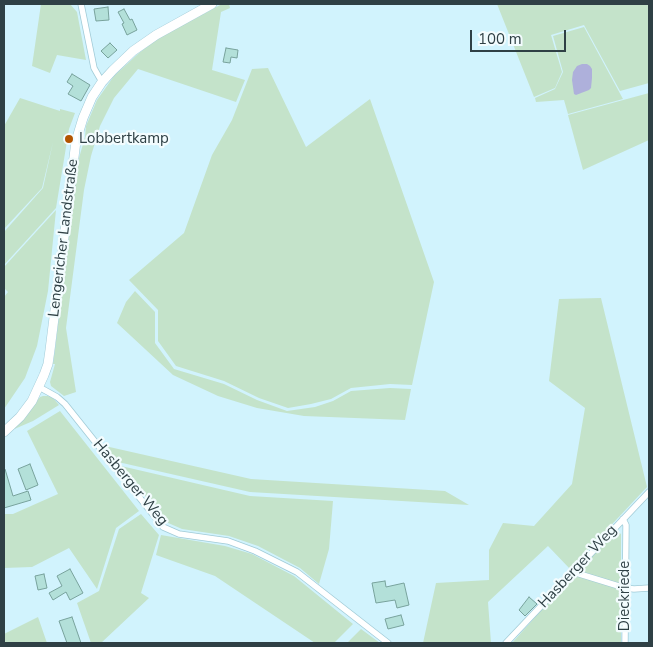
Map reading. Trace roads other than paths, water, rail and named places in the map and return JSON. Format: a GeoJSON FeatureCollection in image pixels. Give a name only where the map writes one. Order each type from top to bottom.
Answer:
{"type":"FeatureCollection","features":[{"type":"Feature","properties":{"kind":"main road","name":"Lengericher Landstraße"},"geometry":{"type":"LineString","coordinates":[[4,432],[20,417],[32,400],[48,364],[76,140],[92,97],[113,70],[141,46],[156,35],[212,4]]}},
{"type":"Feature","properties":{"kind":"street"},"geometry":{"type":"LineString","coordinates":[[80,4],[94,68],[102,82]]}},
{"type":"Feature","properties":{"kind":"street","name":"Hasberger Weg"},"geometry":{"type":"LineString","coordinates":[[39,387],[65,404],[163,527],[179,534],[228,541],[255,551],[297,572],[388,643]]}},
{"type":"Feature","properties":{"kind":"street","name":"Hasberger Weg"},"geometry":{"type":"LineString","coordinates":[[506,643],[649,492]]}},
{"type":"Feature","properties":{"kind":"street","name":"Dieckriede"},"geometry":{"type":"LineString","coordinates":[[623,519],[626,525],[625,643]]}},
{"type":"Feature","properties":{"kind":"street"},"geometry":{"type":"LineString","coordinates":[[573,572],[625,588],[649,588]]}},
{"type":"Feature","properties":{"kind":"water"},"geometry":{"type":"Polygon","coordinates":[[[587,64],[592,69],[591,88],[576,95],[574,94],[572,80],[573,72],[577,66],[587,64]]]}},
{"type":"Feature","properties":{"kind":"place","name":"Lobbertkamp"},"geometry":{"type":"Point","coordinates":[69,139]}}]}
